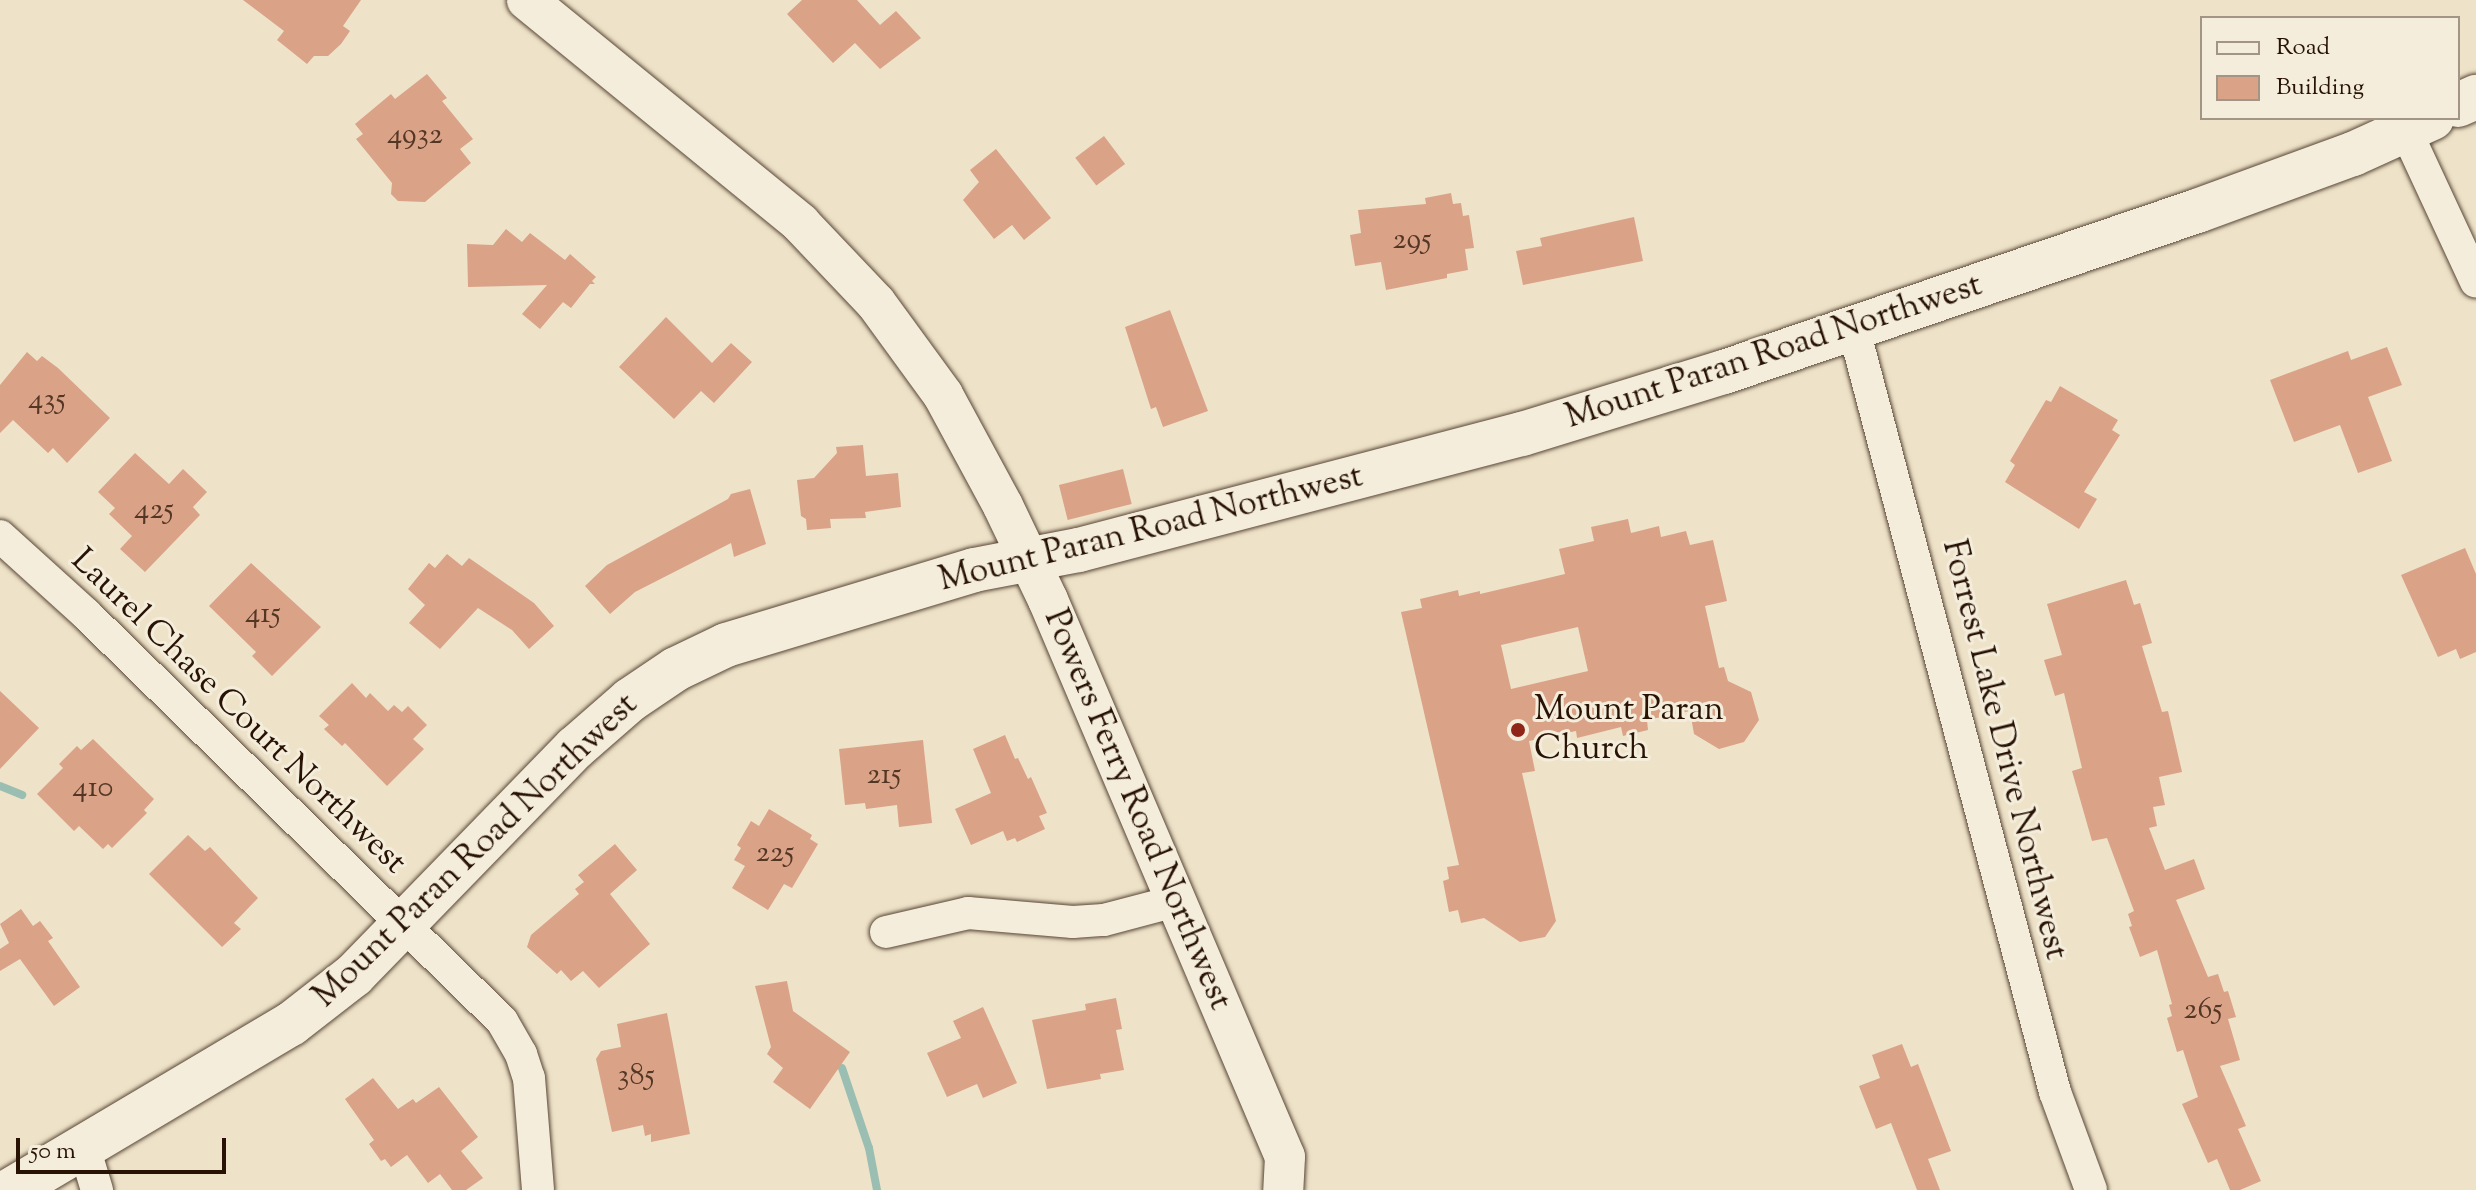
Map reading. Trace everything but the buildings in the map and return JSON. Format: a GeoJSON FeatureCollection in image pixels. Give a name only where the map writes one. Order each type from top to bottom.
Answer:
{"type":"FeatureCollection","features":[{"type":"Feature","properties":{"kind":"main road","name":"Mount Paran Road Northwest"},"geometry":{"type":"LineString","coordinates":[[11,1190],[291,1024],[354,975],[575,748],[630,700],[676,669],[726,645],[778,626],[974,570],[1029,560],[1318,489],[1522,434],[1724,372],[2197,211],[2353,154],[2419,124]]}},
{"type":"Feature","properties":{"kind":"street","name":"Powers Ferry Road Northwest"},"geometry":{"type":"LineString","coordinates":[[527,0],[800,223],[876,303],[943,395],[1029,560],[1176,901],[1290,1179]]}},
{"type":"Feature","properties":{"kind":"street"},"geometry":{"type":"LineString","coordinates":[[2419,124],[2476,282]]}},
{"type":"Feature","properties":{"kind":"street","name":"Forrest Lake Drive Northwest"},"geometry":{"type":"LineString","coordinates":[[1853,326],[2055,1092],[2091,1190]]}},
{"type":"Feature","properties":{"kind":"street","name":"Laurel Chase Court Northwest"},"geometry":{"type":"LineString","coordinates":[[0,536],[86,614],[402,927],[494,1012],[516,1043],[532,1093],[538,1190]]}},
{"type":"Feature","properties":{"kind":"street"},"geometry":{"type":"LineString","coordinates":[[886,932],[968,913],[1073,922],[1104,920],[1176,901]]}},
{"type":"Feature","properties":{"kind":"street"},"geometry":{"type":"LineString","coordinates":[[84,1147],[97,1190]]}},
{"type":"Feature","properties":{"kind":"waterway"},"geometry":{"type":"LineString","coordinates":[[0,786],[22,795]]}},
{"type":"Feature","properties":{"kind":"waterway"},"geometry":{"type":"LineString","coordinates":[[842,1068],[869,1148],[877,1190]]}},
{"type":"Feature","properties":{"kind":"place","name":"Mount Paran Church"},"geometry":{"type":"Point","coordinates":[1518,730]}}]}
